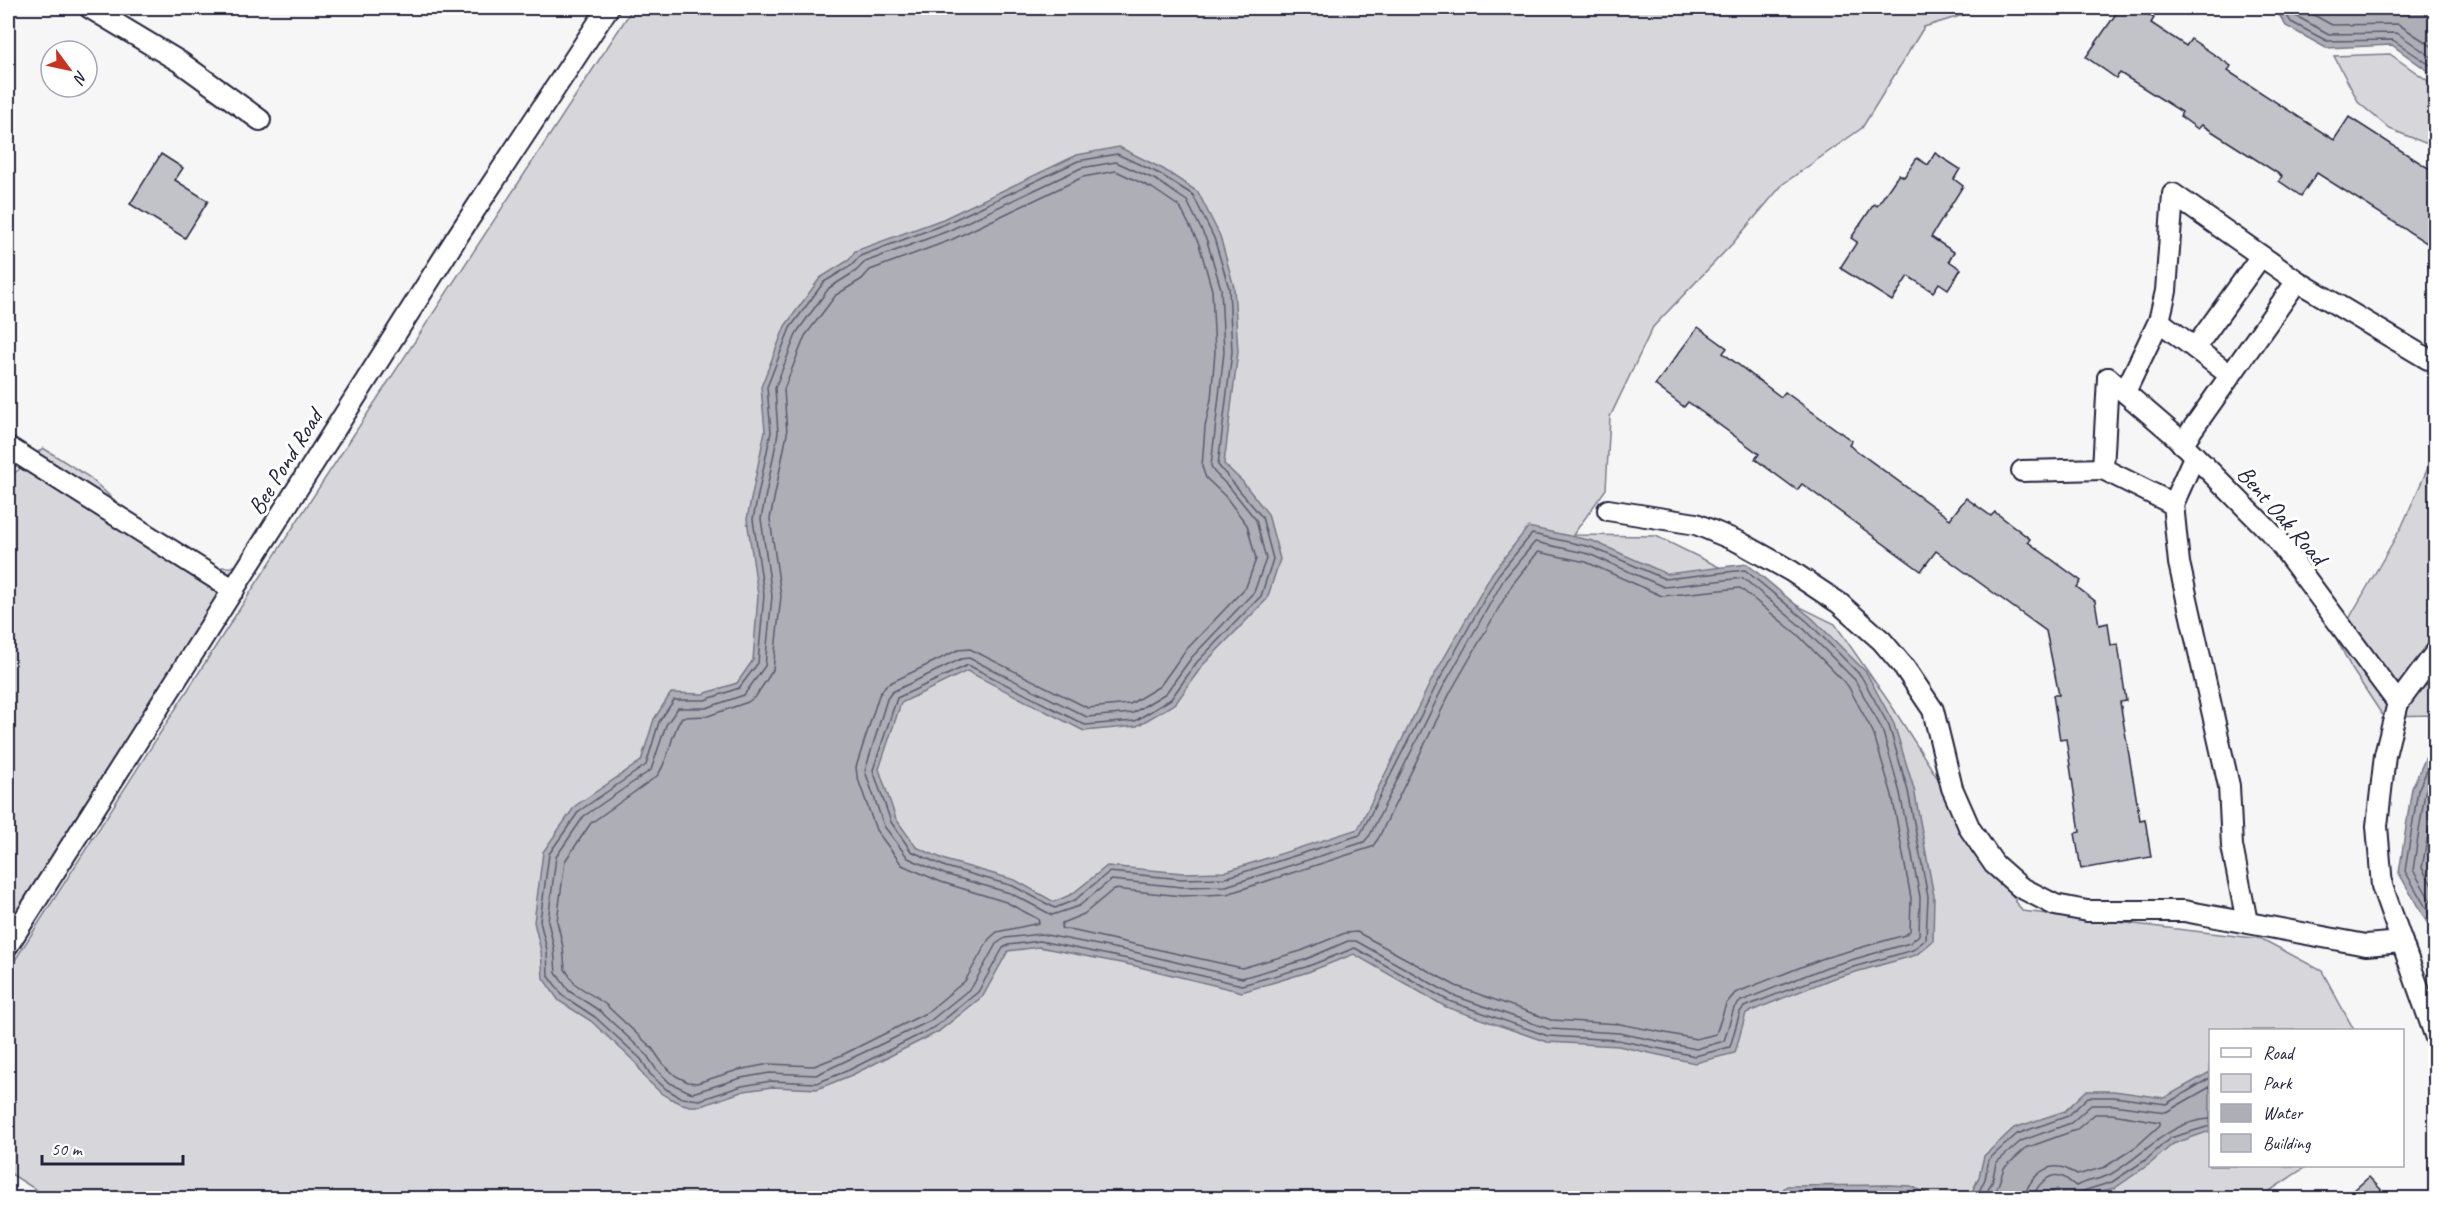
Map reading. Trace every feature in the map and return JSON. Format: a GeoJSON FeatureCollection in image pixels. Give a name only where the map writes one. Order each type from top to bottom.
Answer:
{"type":"FeatureCollection","features":[{"type":"Feature","properties":{"kind":"street"},"geometry":{"type":"LineString","coordinates":[[90,8],[180,62],[260,120]]}},
{"type":"Feature","properties":{"kind":"street","name":"Bee Pond Road"},"geometry":{"type":"LineString","coordinates":[[8,945],[457,237],[608,8]]}},
{"type":"Feature","properties":{"kind":"street"},"geometry":{"type":"LineString","coordinates":[[2125,392],[2159,321],[2166,291],[2173,194],[2297,281],[2428,359]]}},
{"type":"Feature","properties":{"kind":"street"},"geometry":{"type":"LineString","coordinates":[[2194,348],[2261,256]]}},
{"type":"Feature","properties":{"kind":"street"},"geometry":{"type":"LineString","coordinates":[[2247,921],[2232,846],[2229,786],[2179,563],[2173,504],[2188,450],[2230,375],[2297,281]]}},
{"type":"Feature","properties":{"kind":"street"},"geometry":{"type":"LineString","coordinates":[[2159,321],[2230,375]]}},
{"type":"Feature","properties":{"kind":"street","name":"Bent Oak Road"},"geometry":{"type":"LineString","coordinates":[[2103,469],[2108,378],[2188,450],[2275,537],[2398,703]]}},
{"type":"Feature","properties":{"kind":"street"},"geometry":{"type":"LineString","coordinates":[[8,447],[234,590]]}},
{"type":"Feature","properties":{"kind":"street"},"geometry":{"type":"LineString","coordinates":[[2022,471],[2103,469],[2173,504]]}},
{"type":"Feature","properties":{"kind":"street"},"geometry":{"type":"LineString","coordinates":[[1608,510],[1696,524],[1739,542],[1791,571],[1839,603],[1882,641],[1904,667],[1933,710],[1952,788],[1970,829],[1994,864],[2020,887],[2055,905],[2087,911],[2184,911],[2366,945],[2402,942]]}},
{"type":"Feature","properties":{"kind":"street"},"geometry":{"type":"LineString","coordinates":[[2436,652],[2398,703],[2385,755],[2377,826],[2382,886],[2436,1038]]}},
{"type":"Feature","properties":{"kind":"green space"},"geometry":{"type":"Polygon","coordinates":[[[633,8],[1986,8],[1924,27],[1862,128],[1783,184],[1733,243],[1653,327],[1610,417],[1606,489],[1573,535],[1656,536],[1835,624],[1893,708],[2022,911],[2262,939],[2322,971],[2353,1029],[2209,1029],[2209,1167],[2306,1167],[2259,1198],[49,1198],[8,1172],[8,971],[235,616],[633,8]]]}},
{"type":"Feature","properties":{"kind":"green space"},"geometry":{"type":"Polygon","coordinates":[[[2390,54],[2435,86],[2435,147],[2390,129],[2359,103],[2334,56],[2390,54]]]}},
{"type":"Feature","properties":{"kind":"green space"},"geometry":{"type":"Polygon","coordinates":[[[43,448],[89,477],[189,568],[232,567],[238,564],[8,925],[8,479],[43,448]]]}},
{"type":"Feature","properties":{"kind":"green space"},"geometry":{"type":"Polygon","coordinates":[[[2435,452],[2435,715],[2383,716],[2352,669],[2337,640],[2402,526],[2435,452]]]}},
{"type":"Feature","properties":{"kind":"water"},"geometry":{"type":"Polygon","coordinates":[[[2275,8],[2435,8],[2435,76],[2392,45],[2326,48],[2286,26],[2275,8]]]}},
{"type":"Feature","properties":{"kind":"water"},"geometry":{"type":"Polygon","coordinates":[[[1119,147],[1163,169],[1198,192],[1220,236],[1234,287],[1238,352],[1224,464],[1242,481],[1268,514],[1280,559],[1267,599],[1202,666],[1176,703],[1137,726],[1084,731],[967,671],[901,703],[879,769],[896,819],[916,847],[948,861],[1015,880],[1054,902],[1072,894],[1107,866],[1183,873],[1224,872],[1358,829],[1431,681],[1493,572],[1528,527],[1593,541],[1667,574],[1747,564],[1813,619],[1866,672],[1894,724],[1914,789],[1934,896],[1933,941],[1916,955],[1831,979],[1746,1013],[1735,1053],[1695,1063],[1618,1046],[1547,1042],[1446,1007],[1354,954],[1308,972],[1242,992],[1131,965],[1039,947],[1008,951],[983,996],[938,1032],[852,1075],[817,1089],[772,1087],[744,1091],[701,1106],[690,1106],[662,1094],[645,1078],[636,1063],[591,1021],[559,1001],[543,978],[541,951],[534,922],[543,852],[575,806],[641,761],[654,719],[671,693],[703,694],[737,683],[753,660],[758,595],[747,519],[765,431],[761,387],[785,326],[820,278],[849,260],[855,251],[943,219],[1077,155],[1119,147]]]}},
{"type":"Feature","properties":{"kind":"water"},"geometry":{"type":"Polygon","coordinates":[[[2435,737],[2435,937],[2399,873],[2412,788],[2435,737]]]}},
{"type":"Feature","properties":{"kind":"water"},"geometry":{"type":"Polygon","coordinates":[[[2209,1073],[2209,1131],[2173,1144],[2151,1163],[2115,1188],[2068,1198],[2057,1189],[2045,1198],[1969,1198],[1979,1177],[1984,1156],[2014,1128],[2065,1111],[2086,1091],[2114,1091],[2164,1098],[2209,1073]]]}},
{"type":"Feature","properties":{"kind":"water"},"geometry":{"type":"Polygon","coordinates":[[[1787,1186],[1911,1186],[1936,1198],[1773,1198],[1787,1186]]]}},
{"type":"Feature","properties":{"kind":"building"},"geometry":{"type":"Polygon","coordinates":[[[2120,8],[2138,8],[2154,18],[2151,23],[2186,46],[2191,39],[2231,66],[2228,71],[2334,140],[2349,117],[2436,173],[2436,249],[2317,173],[2301,196],[2279,181],[2282,176],[2202,125],[2198,129],[2180,116],[2182,112],[2120,73],[2116,78],[2086,57],[2120,8]]]}},
{"type":"Feature","properties":{"kind":"building"},"geometry":{"type":"Polygon","coordinates":[[[1935,153],[1960,169],[1954,179],[1963,186],[1931,237],[1954,252],[1949,261],[1961,269],[1948,289],[1939,283],[1933,292],[1908,276],[1892,301],[1840,268],[1857,242],[1851,238],[1874,204],[1877,206],[1899,174],[1904,177],[1917,158],[1928,165],[1935,153]]]}},
{"type":"Feature","properties":{"kind":"building"},"geometry":{"type":"Polygon","coordinates":[[[161,154],[183,168],[175,180],[208,201],[185,238],[130,204],[161,154]]]}},
{"type":"Feature","properties":{"kind":"building"},"geometry":{"type":"Polygon","coordinates":[[[1698,327],[1727,348],[1723,353],[1781,397],[1785,392],[1852,441],[1849,445],[1950,519],[1966,498],[1991,516],[1995,512],[2030,539],[2028,542],[2081,581],[2077,587],[2095,601],[2099,625],[2108,623],[2111,645],[2118,644],[2126,701],[2120,702],[2140,820],[2145,819],[2151,857],[2081,869],[2075,833],[2080,832],[2066,739],[2060,740],[2053,695],[2059,695],[2046,631],[1936,551],[1921,571],[1802,484],[1797,490],[1755,459],[1759,454],[1688,402],[1684,407],[1655,385],[1698,327]]]}},
{"type":"Feature","properties":{"kind":"building"},"geometry":{"type":"Polygon","coordinates":[[[2369,1177],[2389,1198],[2345,1198],[2369,1177]]]}}]}
